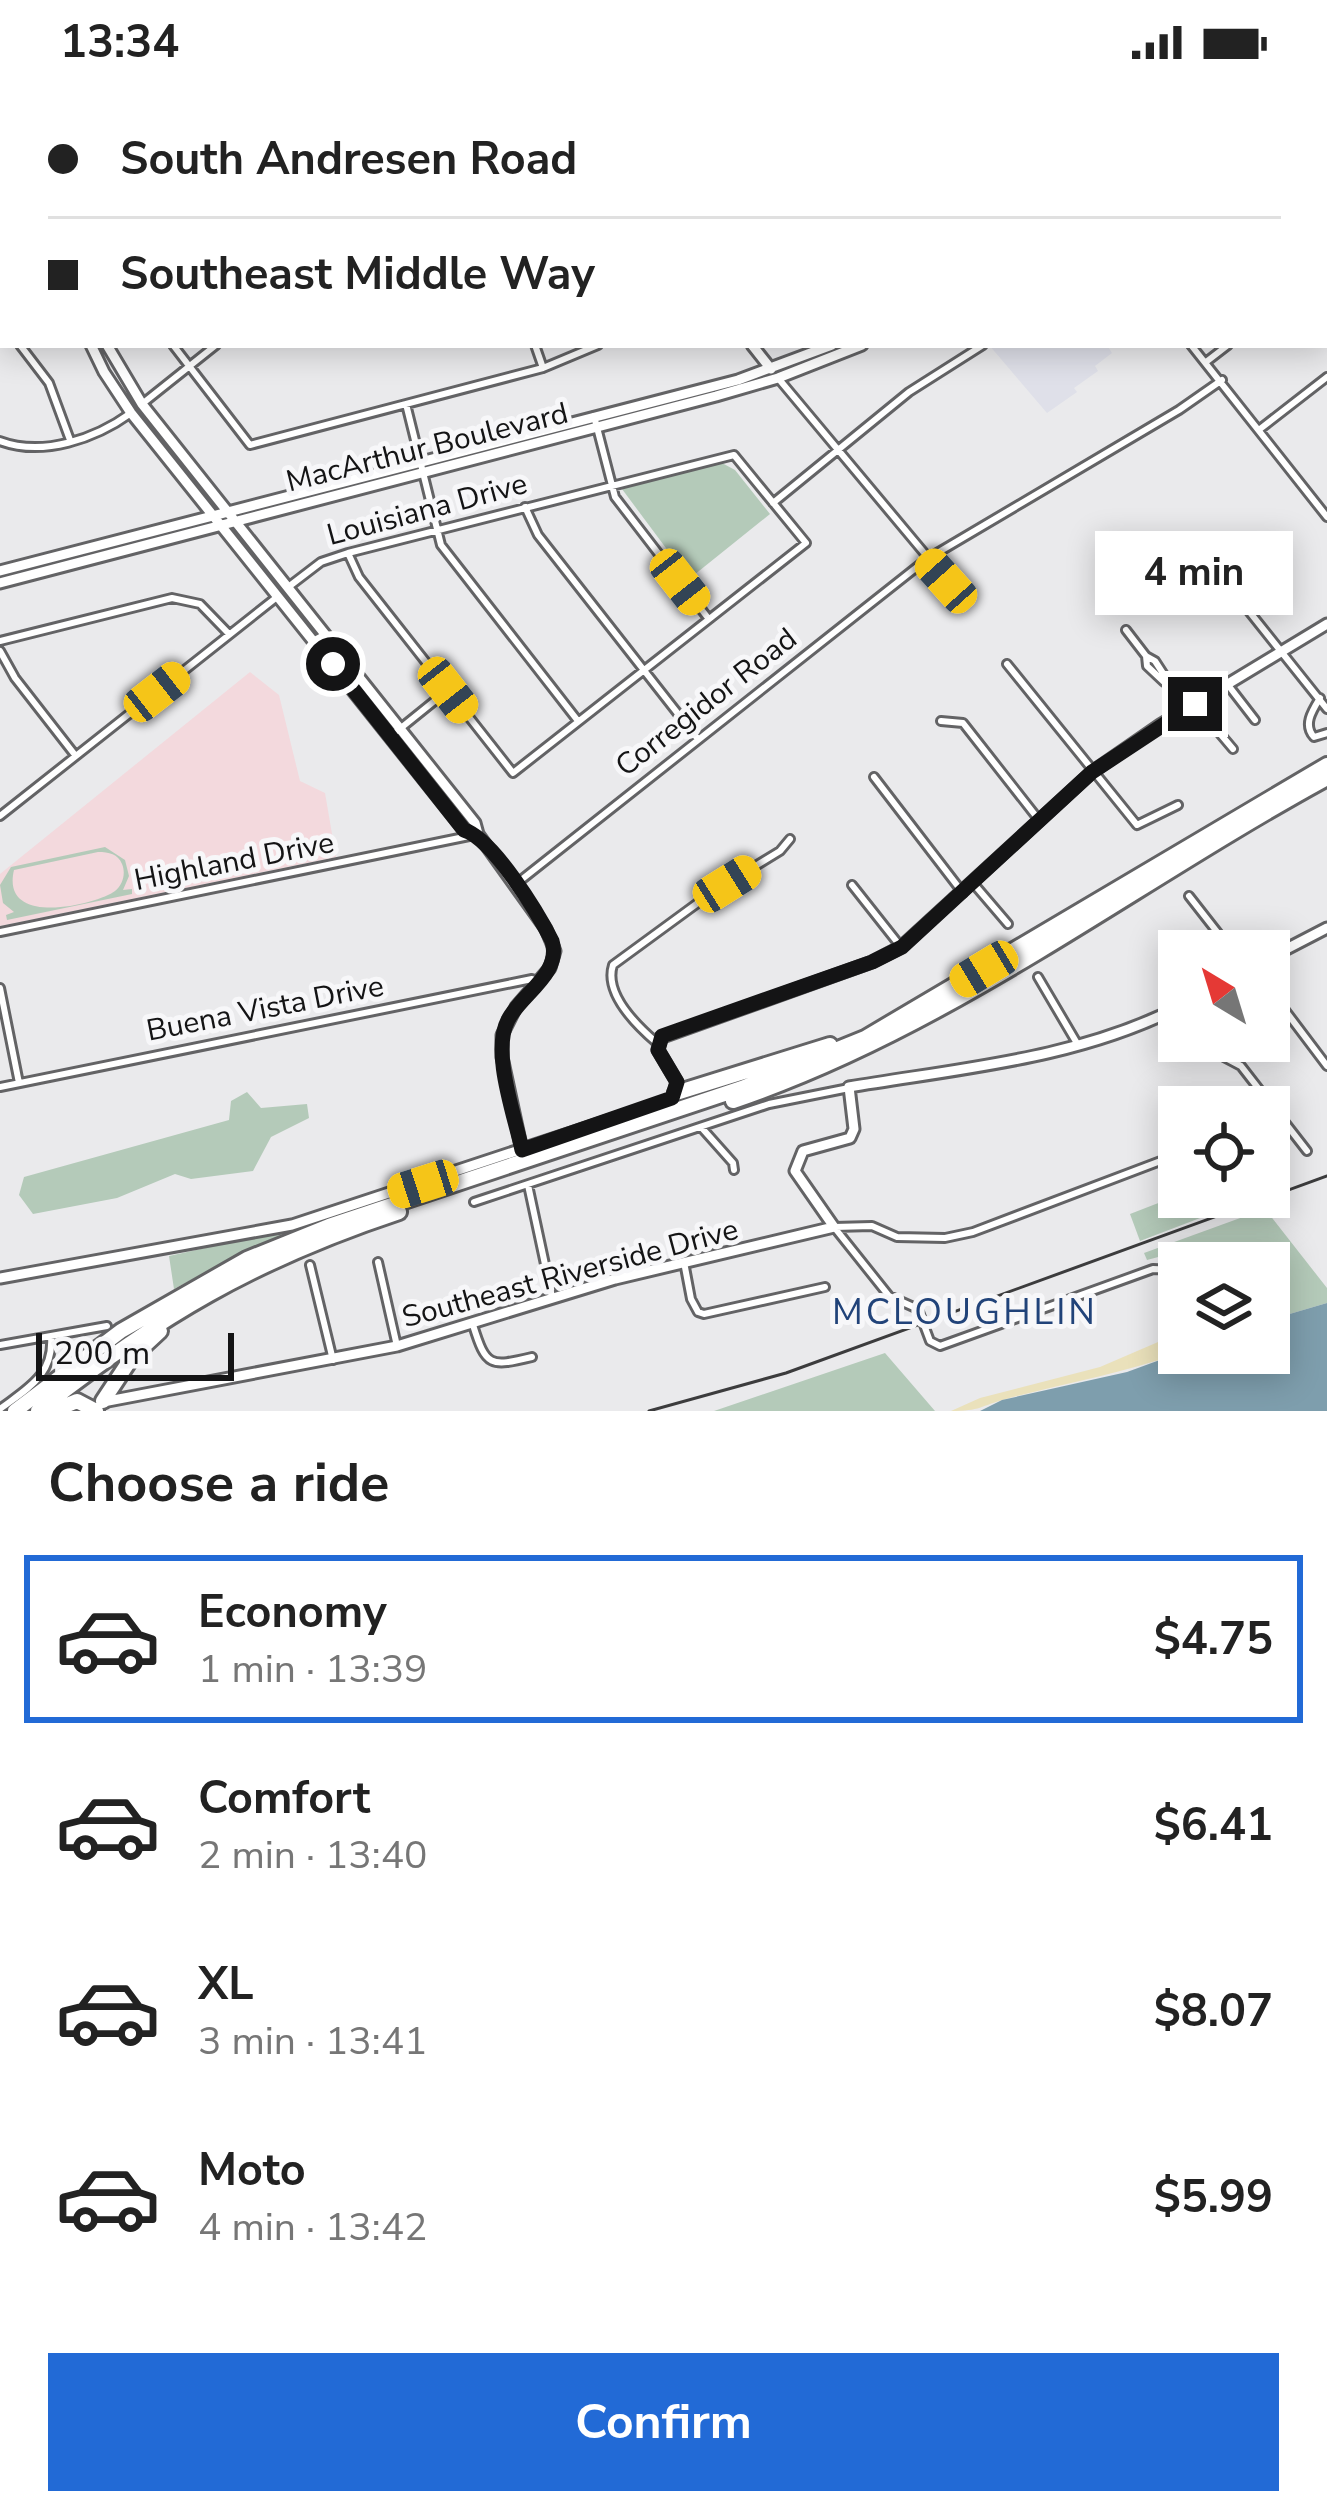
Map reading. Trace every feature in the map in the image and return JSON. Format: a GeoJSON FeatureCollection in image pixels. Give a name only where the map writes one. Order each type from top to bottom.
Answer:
{"type":"FeatureCollection","features":[{"type":"Feature","properties":{"kind":"highway"},"geometry":{"type":"LineString","coordinates":[[15,1411],[121,1330],[247,1259],[328,1226],[759,1082],[892,1024],[1327,765]]}},
{"type":"Feature","properties":{"kind":"highway"},"geometry":{"type":"LineString","coordinates":[[38,1411],[140,1334],[236,1277],[386,1216],[834,1064],[940,1010],[1327,778]]}},
{"type":"Feature","properties":{"kind":"highway"},"geometry":{"type":"LineString","coordinates":[[676,1093],[892,1024]]}},
{"type":"Feature","properties":{"kind":"highway"},"geometry":{"type":"LineString","coordinates":[[53,1411],[77,1400],[98,1408],[144,1343],[236,1277]]}},
{"type":"Feature","properties":{"kind":"highway"},"geometry":{"type":"LineString","coordinates":[[116,1382],[127,1399]]}},
{"type":"Feature","properties":{"kind":"street"},"geometry":{"type":"LineString","coordinates":[[22,348],[49,383],[70,440]]}},
{"type":"Feature","properties":{"kind":"street"},"geometry":{"type":"LineString","coordinates":[[93,348],[131,413],[216,520],[283,592]]}},
{"type":"Feature","properties":{"kind":"street"},"geometry":{"type":"LineString","coordinates":[[109,348],[142,404],[283,592],[395,732],[464,830],[478,834],[546,929],[555,951],[550,968],[516,1007],[502,1035],[502,1058],[522,1150]]}},
{"type":"Feature","properties":{"kind":"street"},"geometry":{"type":"LineString","coordinates":[[175,348],[250,445],[543,368],[591,348]]}},
{"type":"Feature","properties":{"kind":"street"},"geometry":{"type":"LineString","coordinates":[[0,441],[33,449],[96,434],[131,413],[212,348]]}},
{"type":"Feature","properties":{"kind":"street"},"geometry":{"type":"LineString","coordinates":[[536,348],[543,368]]}},
{"type":"Feature","properties":{"kind":"street"},"geometry":{"type":"LineString","coordinates":[[754,348],[967,603]]}},
{"type":"Feature","properties":{"kind":"street","name":"MacArthur Boulevard"},"geometry":{"type":"LineString","coordinates":[[774,374],[826,348]]}},
{"type":"Feature","properties":{"kind":"street","name":"MacArthur Boulevard"},"geometry":{"type":"LineString","coordinates":[[0,571],[216,520],[234,521],[774,374],[853,348]]}},
{"type":"Feature","properties":{"kind":"street"},"geometry":{"type":"LineString","coordinates":[[348,553],[359,577],[513,773],[806,543],[773,503],[909,392],[978,348]]}},
{"type":"Feature","properties":{"kind":"street"},"geometry":{"type":"LineString","coordinates":[[1194,348],[1327,517]]}},
{"type":"Feature","properties":{"kind":"street"},"geometry":{"type":"LineString","coordinates":[[1206,362],[1224,348]]}},
{"type":"Feature","properties":{"kind":"street"},"geometry":{"type":"LineString","coordinates":[[1260,429],[1327,377]]}},
{"type":"Feature","properties":{"kind":"street","name":"Corregidor Road"},"geometry":{"type":"LineString","coordinates":[[516,884],[927,559],[1222,380]]}},
{"type":"Feature","properties":{"kind":"street"},"geometry":{"type":"LineString","coordinates":[[406,404],[436,530],[451,559],[578,722]]}},
{"type":"Feature","properties":{"kind":"street"},"geometry":{"type":"LineString","coordinates":[[596,422],[622,508],[709,619]]}},
{"type":"Feature","properties":{"kind":"street","name":"Louisiana Drive"},"geometry":{"type":"LineString","coordinates":[[2,810],[321,562],[734,454],[773,503]]}},
{"type":"Feature","properties":{"kind":"street","name":"MacArthur Boulevard"},"geometry":{"type":"LineString","coordinates":[[0,584],[216,520],[226,511],[422,467]]}},
{"type":"Feature","properties":{"kind":"street"},"geometry":{"type":"LineString","coordinates":[[525,507],[538,536],[697,738]]}},
{"type":"Feature","properties":{"kind":"street"},"geometry":{"type":"LineString","coordinates":[[1182,588],[1200,607],[1233,599],[1244,605],[1327,709]]}},
{"type":"Feature","properties":{"kind":"street"},"geometry":{"type":"LineString","coordinates":[[0,641],[172,598],[200,604],[230,634]]}},
{"type":"Feature","properties":{"kind":"street"},"geometry":{"type":"LineString","coordinates":[[657,1043],[669,1034],[902,947],[1092,772],[1327,624]]}},
{"type":"Feature","properties":{"kind":"street"},"geometry":{"type":"LineString","coordinates":[[1126,630],[1155,661],[1167,684],[1233,749]]}},
{"type":"Feature","properties":{"kind":"street"},"geometry":{"type":"LineString","coordinates":[[0,651],[15,678],[76,756]]}},
{"type":"Feature","properties":{"kind":"street"},"geometry":{"type":"LineString","coordinates":[[1007,664],[1137,825],[1178,805]]}},
{"type":"Feature","properties":{"kind":"street"},"geometry":{"type":"LineString","coordinates":[[1228,685],[1255,720]]}},
{"type":"Feature","properties":{"kind":"street"},"geometry":{"type":"LineString","coordinates":[[395,732],[448,690]]}},
{"type":"Feature","properties":{"kind":"street"},"geometry":{"type":"LineString","coordinates":[[1319,698],[1308,722],[1310,734],[1327,733]]}},
{"type":"Feature","properties":{"kind":"street"},"geometry":{"type":"LineString","coordinates":[[940,721],[962,723],[1039,820]]}},
{"type":"Feature","properties":{"kind":"street"},"geometry":{"type":"LineString","coordinates":[[874,777],[963,892]]}},
{"type":"Feature","properties":{"kind":"street","name":"Highland Drive"},"geometry":{"type":"LineString","coordinates":[[0,932],[478,834]]}},
{"type":"Feature","properties":{"kind":"street"},"geometry":{"type":"LineString","coordinates":[[0,1278],[292,1225],[668,1100],[676,1093],[676,1076],[657,1043],[611,987],[613,964],[710,894],[780,851],[790,838]]}},
{"type":"Feature","properties":{"kind":"street"},"geometry":{"type":"LineString","coordinates":[[973,884],[1008,924]]}},
{"type":"Feature","properties":{"kind":"street"},"geometry":{"type":"LineString","coordinates":[[852,885],[902,947]]}},
{"type":"Feature","properties":{"kind":"street"},"geometry":{"type":"LineString","coordinates":[[1189,896],[1216,930]]}},
{"type":"Feature","properties":{"kind":"street"},"geometry":{"type":"LineString","coordinates":[[1290,947],[1327,928]]}},
{"type":"Feature","properties":{"kind":"street"},"geometry":{"type":"LineString","coordinates":[[1039,977],[1080,1048]]}},
{"type":"Feature","properties":{"kind":"street","name":"Buena Vista Drive"},"geometry":{"type":"LineString","coordinates":[[0,1087],[532,979],[539,982]]}},
{"type":"Feature","properties":{"kind":"street"},"geometry":{"type":"LineString","coordinates":[[0,988],[19,1083]]}},
{"type":"Feature","properties":{"kind":"street"},"geometry":{"type":"LineString","coordinates":[[1290,1017],[1327,1066]]}},
{"type":"Feature","properties":{"kind":"street"},"geometry":{"type":"LineString","coordinates":[[474,1202],[769,1104],[1080,1048],[1158,1018]]}},
{"type":"Feature","properties":{"kind":"street"},"geometry":{"type":"LineString","coordinates":[[1233,1062],[1306,1151]]}},
{"type":"Feature","properties":{"kind":"street"},"geometry":{"type":"LineString","coordinates":[[849,1088],[854,1122],[850,1138],[803,1151],[795,1171],[889,1296],[918,1309],[930,1341],[940,1346],[1158,1270]]}},
{"type":"Feature","properties":{"kind":"street"},"geometry":{"type":"LineString","coordinates":[[701,1127],[733,1162],[734,1170]]}},
{"type":"Feature","properties":{"kind":"street","name":"Southeast Riverside Drive"},"geometry":{"type":"LineString","coordinates":[[98,1408],[397,1346],[552,1297],[834,1228],[866,1225],[897,1237],[945,1238],[973,1232],[1158,1162]]}},
{"type":"Feature","properties":{"kind":"street"},"geometry":{"type":"LineString","coordinates":[[528,1185],[552,1297]]}},
{"type":"Feature","properties":{"kind":"street"},"geometry":{"type":"LineString","coordinates":[[378,1262],[397,1346]]}},
{"type":"Feature","properties":{"kind":"street"},"geometry":{"type":"LineString","coordinates":[[684,1262],[691,1300],[704,1314],[825,1287]]}},
{"type":"Feature","properties":{"kind":"street"},"geometry":{"type":"LineString","coordinates":[[310,1265],[334,1360]]}},
{"type":"Feature","properties":{"kind":"street"},"geometry":{"type":"LineString","coordinates":[[473,1324],[482,1353],[490,1361],[504,1364],[532,1357]]}},
{"type":"Feature","properties":{"kind":"street"},"geometry":{"type":"LineString","coordinates":[[0,1345],[107,1326]]}},
{"type":"Feature","properties":{"kind":"street"},"geometry":{"type":"LineString","coordinates":[[0,1409],[46,1372],[51,1336]]}},
{"type":"Feature","properties":{"kind":"shaded area"},"geometry":{"type":"Polygon","coordinates":[[[992,348],[1109,348],[1112,353],[1095,366],[1098,371],[1047,413],[992,348]]]}},
{"type":"Feature","properties":{"kind":"shaded area"},"geometry":{"type":"Polygon","coordinates":[[[250,672],[279,695],[300,781],[325,793],[336,857],[0,926],[0,874],[250,672]]]}},
{"type":"Feature","properties":{"kind":"green space"},"geometry":{"type":"Polygon","coordinates":[[[722,463],[735,470],[770,514],[689,579],[622,489],[722,463]]]}},
{"type":"Feature","properties":{"kind":"green space"},"geometry":{"type":"Polygon","coordinates":[[[105,847],[125,860],[129,876],[123,890],[132,889],[132,894],[7,920],[6,915],[14,912],[3,903],[0,885],[11,867],[105,847]],[[98,852],[14,870],[14,888],[21,900],[53,908],[105,896],[120,886],[124,871],[113,854],[98,852]]]}},
{"type":"Feature","properties":{"kind":"green space"},"geometry":{"type":"Polygon","coordinates":[[[247,1092],[261,1108],[307,1104],[309,1118],[271,1137],[253,1171],[191,1179],[175,1174],[117,1198],[33,1214],[19,1195],[24,1177],[229,1120],[231,1101],[247,1092]]]}},
{"type":"Feature","properties":{"kind":"green space"},"geometry":{"type":"Polygon","coordinates":[[[1158,1203],[1158,1218],[1200,1218],[1140,1241],[1130,1214],[1158,1203]]]}},
{"type":"Feature","properties":{"kind":"green space"},"geometry":{"type":"Polygon","coordinates":[[[1240,1218],[1272,1218],[1327,1288],[1327,1303],[1290,1314],[1290,1242],[1174,1242],[1240,1218]]]}},
{"type":"Feature","properties":{"kind":"green space"},"geometry":{"type":"Polygon","coordinates":[[[291,1229],[290,1233],[174,1289],[169,1256],[291,1229]]]}},
{"type":"Feature","properties":{"kind":"green space"},"geometry":{"type":"Polygon","coordinates":[[[1158,1248],[1158,1257],[1147,1260],[1144,1253],[1158,1248]]]}},
{"type":"Feature","properties":{"kind":"green space"},"geometry":{"type":"Polygon","coordinates":[[[885,1353],[935,1411],[714,1411],[885,1353]]]}},
{"type":"Feature","properties":{"kind":"sand"},"geometry":{"type":"Polygon","coordinates":[[[1158,1342],[1158,1360],[975,1409],[951,1411],[980,1398],[1100,1367],[1158,1342]]]}},
{"type":"Feature","properties":{"kind":"water"},"geometry":{"type":"Polygon","coordinates":[[[1327,1303],[1327,1411],[980,1411],[1002,1400],[1158,1361],[1158,1374],[1290,1374],[1290,1314],[1327,1303]]]}},
{"type":"Feature","properties":{"kind":"railway"},"geometry":{"type":"LineString","coordinates":[[649,1411],[786,1373],[1327,1176]]}},
{"type":"Feature","properties":{"kind":"district","name":"MCLOUGHLIN"},"geometry":{"type":"Point","coordinates":[965,1311]}},
{"type":"Feature","properties":{"kind":"route"},"geometry":{"type":"LineString","coordinates":[[333,664],[464,830],[478,834],[552,941],[555,951],[550,968],[516,1007],[502,1035],[502,1058],[522,1150],[672,1098],[677,1082],[658,1050],[662,1036],[872,962],[902,947],[1092,772],[1195,704]]}}]}
